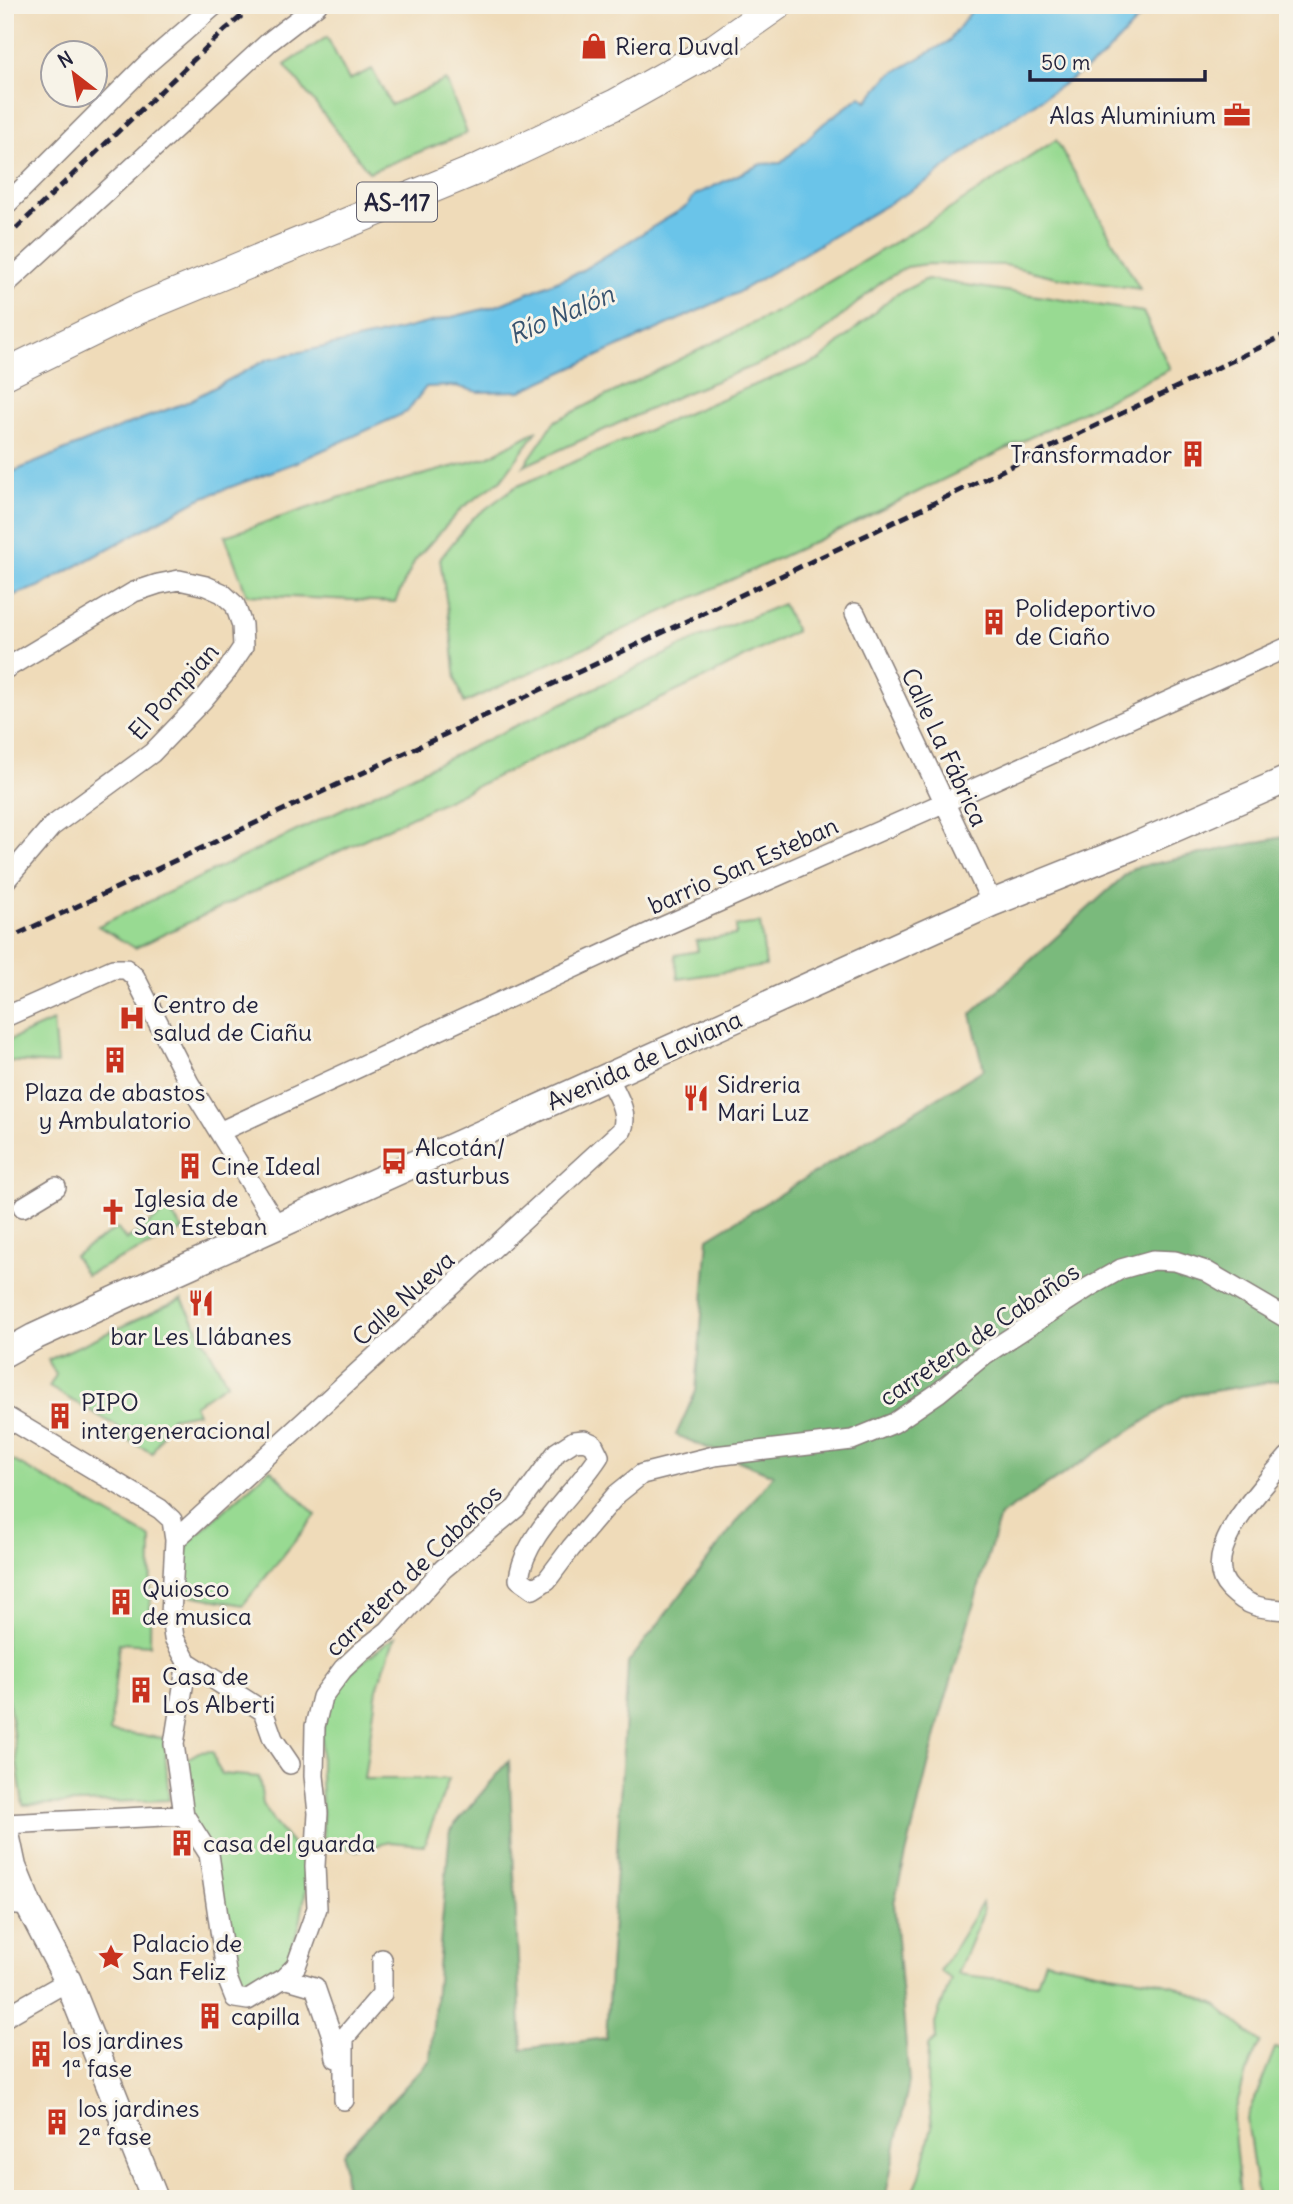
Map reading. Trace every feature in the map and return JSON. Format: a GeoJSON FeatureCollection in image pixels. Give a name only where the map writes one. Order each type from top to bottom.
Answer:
{"type":"FeatureCollection","features":[{"type":"Feature","properties":{"kind":"main road","name":"AS-117"},"geometry":{"type":"LineString","coordinates":[[5,374],[136,310],[478,169],[604,110],[716,48],[776,5]]}},
{"type":"Feature","properties":{"kind":"street"},"geometry":{"type":"LineString","coordinates":[[5,206],[148,63],[215,5]]}},
{"type":"Feature","properties":{"kind":"street"},"geometry":{"type":"LineString","coordinates":[[5,285],[269,42],[317,5]]}},
{"type":"Feature","properties":{"kind":"street","name":"El Pompian"},"geometry":{"type":"LineString","coordinates":[[5,669],[134,592],[179,580],[222,593],[235,605],[242,625],[243,647],[202,701],[152,753],[51,827],[5,881]]}},
{"type":"Feature","properties":{"kind":"street","name":"Calle La Fábrica"},"geometry":{"type":"LineString","coordinates":[[855,613],[992,903]]}},
{"type":"Feature","properties":{"kind":"street","name":"barrio San Esteban"},"geometry":{"type":"LineString","coordinates":[[219,1132],[662,927],[1288,647]]}},
{"type":"Feature","properties":{"kind":"street","name":"Avenida de Laviana"},"geometry":{"type":"LineString","coordinates":[[5,1353],[277,1226],[992,903],[1132,847],[1288,779]]}},
{"type":"Feature","properties":{"kind":"street"},"geometry":{"type":"LineString","coordinates":[[5,1017],[113,969],[126,969],[135,976],[189,1083],[277,1226]]}},
{"type":"Feature","properties":{"kind":"street","name":"Calle Nueva"},"geometry":{"type":"LineString","coordinates":[[174,1540],[622,1130],[625,1122],[624,1110],[608,1077]]}},
{"type":"Feature","properties":{"kind":"street"},"geometry":{"type":"LineString","coordinates":[[23,1207],[56,1187]]}},
{"type":"Feature","properties":{"kind":"street","name":"carretera de Cabaños"},"geometry":{"type":"LineString","coordinates":[[184,1815],[209,1854],[227,1978],[235,1998],[248,2000],[284,1978],[296,1966],[317,1908],[315,1726],[322,1697],[343,1669],[388,1631],[443,1569],[516,1508],[557,1452],[565,1446],[584,1440],[593,1444],[599,1456],[588,1474],[553,1514],[521,1568],[519,1579],[534,1589],[548,1580],[617,1494],[642,1474],[715,1456],[852,1440],[894,1423],[938,1393],[984,1354],[1121,1269],[1153,1260],[1175,1261],[1206,1271],[1288,1319]]}},
{"type":"Feature","properties":{"kind":"street"},"geometry":{"type":"LineString","coordinates":[[5,1416],[160,1508],[172,1520],[174,1540],[171,1615],[174,1638],[187,1662],[263,1711],[273,1739],[290,1764]]}},
{"type":"Feature","properties":{"kind":"street"},"geometry":{"type":"LineString","coordinates":[[1288,1457],[1229,1534],[1219,1558],[1223,1582],[1242,1601],[1264,1609],[1288,1610]]}},
{"type":"Feature","properties":{"kind":"street"},"geometry":{"type":"LineString","coordinates":[[155,2199],[68,1981],[17,1905],[5,1826],[184,1815],[174,1744],[187,1662]]}},
{"type":"Feature","properties":{"kind":"street"},"geometry":{"type":"LineString","coordinates":[[284,1978],[315,1987],[332,2036],[344,2100],[344,2038],[382,1993],[382,1959]]}},
{"type":"Feature","properties":{"kind":"street"},"geometry":{"type":"LineString","coordinates":[[5,2017],[68,1981]]}},
{"type":"Feature","properties":{"kind":"green space"},"geometry":{"type":"Polygon","coordinates":[[[327,37],[349,80],[372,69],[391,105],[446,80],[467,133],[369,172],[285,65],[327,37]]]}},
{"type":"Feature","properties":{"kind":"green space"},"geometry":{"type":"Polygon","coordinates":[[[1056,140],[1140,289],[1056,277],[1005,265],[927,264],[907,267],[883,281],[810,343],[681,395],[524,466],[555,421],[790,305],[950,209],[1056,140]]]}},
{"type":"Feature","properties":{"kind":"green space"},"geometry":{"type":"Polygon","coordinates":[[[927,279],[1143,312],[1170,369],[842,529],[464,703],[456,680],[440,559],[472,519],[515,487],[749,387],[820,360],[893,296],[927,279]]]}},
{"type":"Feature","properties":{"kind":"green space"},"geometry":{"type":"Polygon","coordinates":[[[538,430],[501,480],[462,508],[415,560],[395,602],[247,595],[225,536],[338,498],[488,457],[538,430]]]}},
{"type":"Feature","properties":{"kind":"green space"},"geometry":{"type":"Polygon","coordinates":[[[783,604],[796,631],[713,674],[135,948],[98,926],[697,639],[783,604]]]}},
{"type":"Feature","properties":{"kind":"green space"},"geometry":{"type":"Polygon","coordinates":[[[1288,836],[1288,1379],[1183,1396],[1000,1516],[941,1714],[894,1903],[909,2082],[885,2199],[346,2199],[343,2153],[430,2060],[450,1830],[509,1761],[522,2049],[606,2038],[628,1663],[773,1475],[676,1435],[696,1391],[708,1238],[984,1069],[971,1014],[1133,868],[1288,836]]]}},
{"type":"Feature","properties":{"kind":"green space"},"geometry":{"type":"Polygon","coordinates":[[[760,923],[766,966],[678,979],[675,955],[698,951],[696,941],[736,935],[736,926],[760,923]]]}},
{"type":"Feature","properties":{"kind":"green space"},"geometry":{"type":"Polygon","coordinates":[[[53,1021],[57,1064],[5,1061],[5,1042],[53,1021]]]}},
{"type":"Feature","properties":{"kind":"green space"},"geometry":{"type":"Polygon","coordinates":[[[168,1210],[183,1230],[86,1275],[74,1256],[117,1228],[126,1240],[168,1210]]]}},
{"type":"Feature","properties":{"kind":"green space"},"geometry":{"type":"Polygon","coordinates":[[[182,1299],[227,1383],[194,1405],[198,1413],[171,1418],[152,1453],[116,1434],[118,1427],[49,1387],[56,1375],[48,1360],[182,1299]]]}},
{"type":"Feature","properties":{"kind":"green space"},"geometry":{"type":"Polygon","coordinates":[[[5,1456],[151,1538],[150,1645],[119,1643],[110,1732],[164,1738],[169,1800],[23,1805],[5,1674],[5,1456]]]}},
{"type":"Feature","properties":{"kind":"green space"},"geometry":{"type":"Polygon","coordinates":[[[270,1469],[316,1515],[243,1605],[184,1594],[185,1554],[189,1542],[270,1469]]]}},
{"type":"Feature","properties":{"kind":"green space"},"geometry":{"type":"Polygon","coordinates":[[[395,1637],[377,1689],[364,1779],[449,1779],[424,1845],[390,1842],[355,1851],[323,1839],[321,1750],[325,1715],[341,1682],[358,1665],[395,1637]]]}},
{"type":"Feature","properties":{"kind":"green space"},"geometry":{"type":"Polygon","coordinates":[[[213,1751],[222,1774],[259,1777],[263,1804],[275,1824],[305,1859],[306,1889],[300,1924],[289,1956],[272,1976],[248,1989],[238,1980],[233,1970],[190,1811],[185,1760],[199,1752],[213,1751]]]}},
{"type":"Feature","properties":{"kind":"green space"},"geometry":{"type":"Polygon","coordinates":[[[982,1903],[983,1913],[957,1974],[1037,1984],[1045,1960],[1153,1980],[1175,1986],[1216,2005],[1260,2042],[1246,2073],[1233,2119],[1240,2199],[910,2199],[920,2176],[932,2126],[927,2081],[928,2046],[936,2039],[935,2023],[951,1979],[940,1971],[982,1903]]]}},
{"type":"Feature","properties":{"kind":"green space"},"geometry":{"type":"Polygon","coordinates":[[[1275,2048],[1288,2050],[1288,2199],[1258,2199],[1247,2119],[1275,2048]]]}},
{"type":"Feature","properties":{"kind":"water","name":"Río Nalón"},"geometry":{"type":"Polygon","coordinates":[[[976,5],[1152,5],[1101,59],[987,135],[931,179],[735,294],[521,391],[478,392],[455,386],[426,387],[407,412],[297,462],[199,499],[38,587],[5,598],[5,475],[185,403],[268,359],[496,306],[579,272],[687,206],[695,195],[761,164],[781,163],[823,124],[861,96],[867,101],[888,76],[949,41],[976,5]]]}},
{"type":"Feature","properties":{"kind":"railway"},"geometry":{"type":"LineString","coordinates":[[5,239],[225,30],[255,5]]}},
{"type":"Feature","properties":{"kind":"railway"},"geometry":{"type":"LineString","coordinates":[[5,940],[632,647],[1288,334]]}},
{"type":"Feature","properties":{"kind":"place","name":"Riera Duval"},"geometry":{"type":"Point","coordinates":[594,46]}},
{"type":"Feature","properties":{"kind":"place","name":"Alas Aluminium"},"geometry":{"type":"Point","coordinates":[1237,115]}},
{"type":"Feature","properties":{"kind":"place","name":"Transformador"},"geometry":{"type":"Point","coordinates":[1193,454]}},
{"type":"Feature","properties":{"kind":"place","name":"Polideportivo de Ciaño"},"geometry":{"type":"Point","coordinates":[994,622]}},
{"type":"Feature","properties":{"kind":"place","name":"Centro de salud de Ciañu"},"geometry":{"type":"Point","coordinates":[132,1018]}},
{"type":"Feature","properties":{"kind":"place","name":"Plaza de abastos y Ambulatorio"},"geometry":{"type":"Point","coordinates":[115,1060]}},
{"type":"Feature","properties":{"kind":"place","name":"Sidreria Mari Luz"},"geometry":{"type":"Point","coordinates":[696,1098]}},
{"type":"Feature","properties":{"kind":"place","name":"Alcotán/ asturbus"},"geometry":{"type":"Point","coordinates":[394,1161]}},
{"type":"Feature","properties":{"kind":"place","name":"Cine Ideal"},"geometry":{"type":"Point","coordinates":[190,1166]}},
{"type":"Feature","properties":{"kind":"place","name":"Iglesia de San Esteban"},"geometry":{"type":"Point","coordinates":[113,1212]}},
{"type":"Feature","properties":{"kind":"place","name":"bar Les Llábanes"},"geometry":{"type":"Point","coordinates":[201,1303]}},
{"type":"Feature","properties":{"kind":"place","name":"PIPO intergeneracional"},"geometry":{"type":"Point","coordinates":[60,1416]}},
{"type":"Feature","properties":{"kind":"place","name":"Quiosco de musica"},"geometry":{"type":"Point","coordinates":[121,1602]}},
{"type":"Feature","properties":{"kind":"place","name":"Casa de Los Alberti"},"geometry":{"type":"Point","coordinates":[141,1690]}},
{"type":"Feature","properties":{"kind":"place","name":"casa del guarda"},"geometry":{"type":"Point","coordinates":[182,1843]}},
{"type":"Feature","properties":{"kind":"place","name":"Palacio de San Feliz"},"geometry":{"type":"Point","coordinates":[111,1957]}},
{"type":"Feature","properties":{"kind":"place","name":"capilla"},"geometry":{"type":"Point","coordinates":[210,2016]}},
{"type":"Feature","properties":{"kind":"place","name":"los jardines 1ª fase"},"geometry":{"type":"Point","coordinates":[41,2054]}},
{"type":"Feature","properties":{"kind":"place","name":"los jardines 2ª fase"},"geometry":{"type":"Point","coordinates":[57,2122]}}]}
